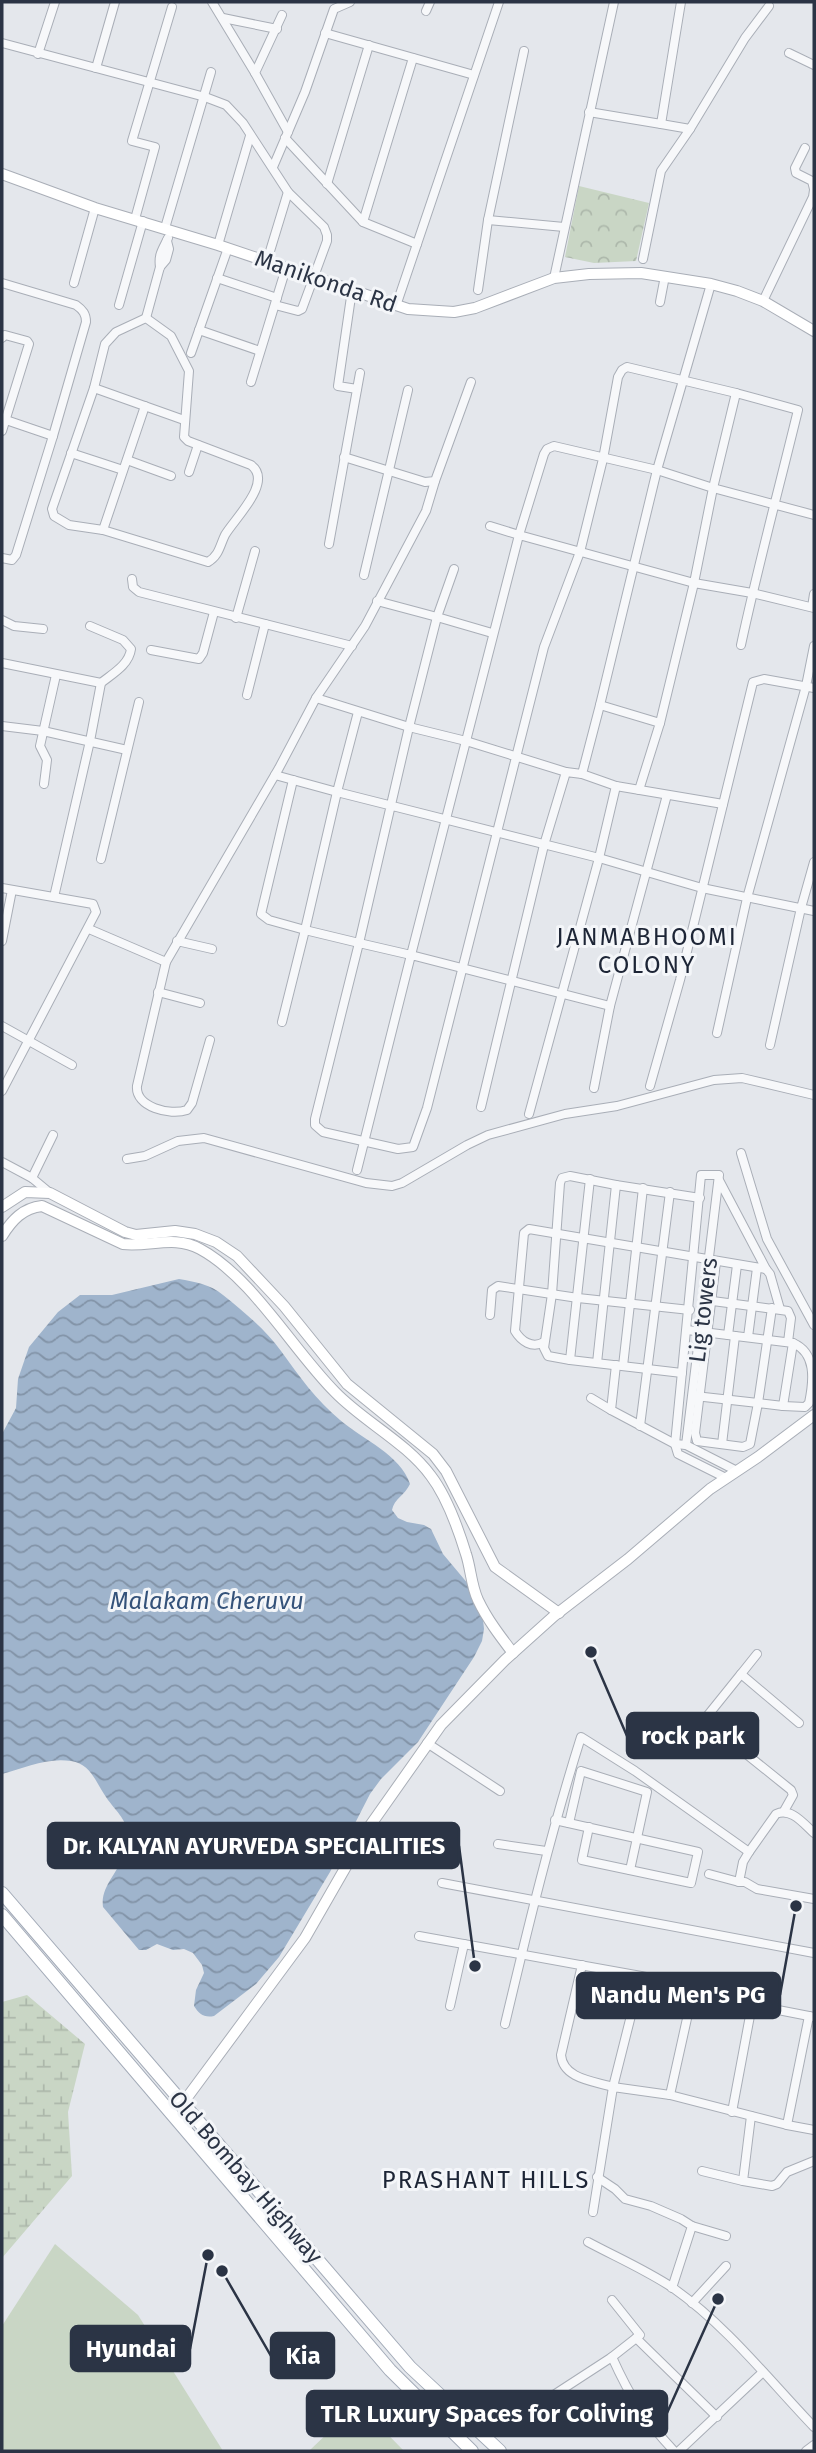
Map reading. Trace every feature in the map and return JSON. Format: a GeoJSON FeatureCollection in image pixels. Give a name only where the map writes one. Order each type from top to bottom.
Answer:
{"type":"FeatureCollection","features":[{"type":"Feature","properties":{"kind":"main road","name":"Old Bombay Highway"},"geometry":{"type":"LineString","coordinates":[[2,1893],[410,2367],[500,2451]]}},
{"type":"Feature","properties":{"kind":"main road"},"geometry":{"type":"LineString","coordinates":[[2,1915],[390,2370],[472,2451]]}},
{"type":"Feature","properties":{"kind":"street"},"geometry":{"type":"LineString","coordinates":[[38,54],[55,2]]}},
{"type":"Feature","properties":{"kind":"street"},"geometry":{"type":"LineString","coordinates":[[96,68],[115,2]]}},
{"type":"Feature","properties":{"kind":"street"},"geometry":{"type":"LineString","coordinates":[[212,2],[255,73],[287,135],[327,184],[363,222],[417,244]]}},
{"type":"Feature","properties":{"kind":"street"},"geometry":{"type":"LineString","coordinates":[[273,167],[334,9],[350,2]]}},
{"type":"Feature","properties":{"kind":"street"},"geometry":{"type":"LineString","coordinates":[[426,11],[430,2]]}},
{"type":"Feature","properties":{"kind":"street"},"geometry":{"type":"LineString","coordinates":[[396,306],[499,2]]}},
{"type":"Feature","properties":{"kind":"street"},"geometry":{"type":"LineString","coordinates":[[558,277],[564,227],[614,2]]}},
{"type":"Feature","properties":{"kind":"street"},"geometry":{"type":"LineString","coordinates":[[661,124],[681,2]]}},
{"type":"Feature","properties":{"kind":"street"},"geometry":{"type":"LineString","coordinates":[[643,259],[661,171],[745,38],[769,6]]}},
{"type":"Feature","properties":{"kind":"street"},"geometry":{"type":"LineString","coordinates":[[118,305],[155,147],[132,141],[172,7]]}},
{"type":"Feature","properties":{"kind":"street"},"geometry":{"type":"LineString","coordinates":[[255,73],[282,15]]}},
{"type":"Feature","properties":{"kind":"street"},"geometry":{"type":"LineString","coordinates":[[223,18],[277,29]]}},
{"type":"Feature","properties":{"kind":"street"},"geometry":{"type":"LineString","coordinates":[[326,33],[474,75]]}},
{"type":"Feature","properties":{"kind":"street"},"geometry":{"type":"LineString","coordinates":[[2,43],[205,97],[226,105],[243,123],[288,192],[324,228],[327,241],[302,309],[298,311],[217,278]]}},
{"type":"Feature","properties":{"kind":"street"},"geometry":{"type":"LineString","coordinates":[[327,184],[369,45]]}},
{"type":"Feature","properties":{"kind":"street"},"geometry":{"type":"LineString","coordinates":[[478,290],[488,220],[524,51]]}},
{"type":"Feature","properties":{"kind":"street"},"geometry":{"type":"LineString","coordinates":[[789,53],[814,65]]}},
{"type":"Feature","properties":{"kind":"street"},"geometry":{"type":"LineString","coordinates":[[363,222],[413,58]]}},
{"type":"Feature","properties":{"kind":"street"},"geometry":{"type":"LineString","coordinates":[[146,318],[171,336],[189,372],[184,437],[251,465],[258,476],[250,502],[225,536],[213,559],[208,562],[103,530],[69,525],[54,516],[52,509],[94,388],[108,338],[146,318],[160,267],[162,247],[211,72]]}},
{"type":"Feature","properties":{"kind":"street"},"geometry":{"type":"LineString","coordinates":[[589,113],[690,129]]}},
{"type":"Feature","properties":{"kind":"street"},"geometry":{"type":"LineString","coordinates":[[191,353],[217,278],[250,136]]}},
{"type":"Feature","properties":{"kind":"street"},"geometry":{"type":"LineString","coordinates":[[763,301],[813,197],[812,181],[796,173],[795,168],[805,148]]}},
{"type":"Feature","properties":{"kind":"street","name":"Manikonda Rd"},"geometry":{"type":"LineString","coordinates":[[2,174],[95,208],[139,220],[168,233],[223,246],[396,306],[435,312],[475,308],[558,277],[615,273],[661,275],[711,284],[763,301],[813,326]]}},
{"type":"Feature","properties":{"kind":"street"},"geometry":{"type":"LineString","coordinates":[[267,261],[288,192]]}},
{"type":"Feature","properties":{"kind":"street"},"geometry":{"type":"LineString","coordinates":[[74,284],[95,208]]}},
{"type":"Feature","properties":{"kind":"street"},"geometry":{"type":"LineString","coordinates":[[488,220],[564,227]]}},
{"type":"Feature","properties":{"kind":"street"},"geometry":{"type":"LineString","coordinates":[[251,382],[286,268]]}},
{"type":"Feature","properties":{"kind":"street"},"geometry":{"type":"LineString","coordinates":[[660,302],[661,275]]}},
{"type":"Feature","properties":{"kind":"street"},"geometry":{"type":"LineString","coordinates":[[2,283],[76,305],[86,316],[16,555],[12,560],[2,558]]}},
{"type":"Feature","properties":{"kind":"street"},"geometry":{"type":"LineString","coordinates":[[582,774],[657,470],[711,284]]}},
{"type":"Feature","properties":{"kind":"street"},"geometry":{"type":"LineString","coordinates":[[352,290],[338,386],[357,389]]}},
{"type":"Feature","properties":{"kind":"street"},"geometry":{"type":"LineString","coordinates":[[199,330],[261,351]]}},
{"type":"Feature","properties":{"kind":"street"},"geometry":{"type":"LineString","coordinates":[[2,338],[5,335],[27,341],[29,344],[2,431]]}},
{"type":"Feature","properties":{"kind":"street"},"geometry":{"type":"LineString","coordinates":[[454,569],[438,617],[409,727],[315,1125],[323,1132],[398,1149],[413,1147],[427,1108],[544,647],[580,552],[603,459],[618,377],[627,367],[798,410],[741,645]]}},
{"type":"Feature","properties":{"kind":"street"},"geometry":{"type":"LineString","coordinates":[[329,544],[360,373]]}},
{"type":"Feature","properties":{"kind":"street"},"geometry":{"type":"LineString","coordinates":[[210,1040],[192,1103],[187,1110],[175,1112],[139,1101],[137,1086],[166,962],[275,775],[316,698],[377,601],[426,511],[471,383]]}},
{"type":"Feature","properties":{"kind":"street"},"geometry":{"type":"LineString","coordinates":[[94,388],[184,421]]}},
{"type":"Feature","properties":{"kind":"street"},"geometry":{"type":"LineString","coordinates":[[364,575],[408,390]]}},
{"type":"Feature","properties":{"kind":"street"},"geometry":{"type":"LineString","coordinates":[[639,790],[660,723],[736,393]]}},
{"type":"Feature","properties":{"kind":"street"},"geometry":{"type":"LineString","coordinates":[[103,530],[145,406]]}},
{"type":"Feature","properties":{"kind":"street"},"geometry":{"type":"LineString","coordinates":[[6,420],[53,436]]}},
{"type":"Feature","properties":{"kind":"street"},"geometry":{"type":"LineString","coordinates":[[189,472],[198,445]]}},
{"type":"Feature","properties":{"kind":"street"},"geometry":{"type":"LineString","coordinates":[[356,1170],[447,821],[492,633],[519,535],[547,449],[558,446],[657,470],[814,515]]}},
{"type":"Feature","properties":{"kind":"street"},"geometry":{"type":"LineString","coordinates":[[71,453],[123,470]]}},
{"type":"Feature","properties":{"kind":"street"},"geometry":{"type":"LineString","coordinates":[[344,457],[434,484]]}},
{"type":"Feature","properties":{"kind":"street"},"geometry":{"type":"LineString","coordinates":[[127,460],[171,476]]}},
{"type":"Feature","properties":{"kind":"street"},"geometry":{"type":"LineString","coordinates":[[490,526],[694,583],[752,593],[813,608],[814,594]]}},
{"type":"Feature","properties":{"kind":"street"},"geometry":{"type":"LineString","coordinates":[[236,618],[255,551]]}},
{"type":"Feature","properties":{"kind":"street"},"geometry":{"type":"LineString","coordinates":[[132,579],[133,587],[139,592],[348,645]]}},
{"type":"Feature","properties":{"kind":"street"},"geometry":{"type":"LineString","coordinates":[[377,601],[492,633]]}},
{"type":"Feature","properties":{"kind":"street"},"geometry":{"type":"LineString","coordinates":[[152,650],[199,659],[214,612]]}},
{"type":"Feature","properties":{"kind":"street"},"geometry":{"type":"LineString","coordinates":[[2,620],[14,625],[43,629]]}},
{"type":"Feature","properties":{"kind":"street"},"geometry":{"type":"LineString","coordinates":[[247,695],[265,624]]}},
{"type":"Feature","properties":{"kind":"street"},"geometry":{"type":"LineString","coordinates":[[54,897],[101,684],[121,667],[130,656],[131,649],[123,640],[90,626]]}},
{"type":"Feature","properties":{"kind":"street"},"geometry":{"type":"LineString","coordinates":[[716,1033],[747,898],[810,687],[814,646]]}},
{"type":"Feature","properties":{"kind":"street"},"geometry":{"type":"LineString","coordinates":[[2,663],[101,684]]}},
{"type":"Feature","properties":{"kind":"street"},"geometry":{"type":"LineString","coordinates":[[44,784],[47,760],[40,746],[56,675]]}},
{"type":"Feature","properties":{"kind":"street"},"geometry":{"type":"LineString","coordinates":[[650,1086],[680,980],[753,682],[764,679],[810,687]]}},
{"type":"Feature","properties":{"kind":"street"},"geometry":{"type":"LineString","coordinates":[[316,698],[616,786],[723,804]]}},
{"type":"Feature","properties":{"kind":"street"},"geometry":{"type":"LineString","coordinates":[[101,859],[139,702]]}},
{"type":"Feature","properties":{"kind":"street"},"geometry":{"type":"LineString","coordinates":[[600,705],[660,723]]}},
{"type":"Feature","properties":{"kind":"street"},"geometry":{"type":"LineString","coordinates":[[282,1022],[358,712]]}},
{"type":"Feature","properties":{"kind":"street"},"geometry":{"type":"LineString","coordinates":[[2,726],[43,731],[127,750]]}},
{"type":"Feature","properties":{"kind":"street"},"geometry":{"type":"LineString","coordinates":[[481,1107],[544,845],[566,772]]}},
{"type":"Feature","properties":{"kind":"street"},"geometry":{"type":"LineString","coordinates":[[275,775],[447,821],[497,831],[702,888],[814,911]]}},
{"type":"Feature","properties":{"kind":"street"},"geometry":{"type":"LineString","coordinates":[[293,780],[261,914],[269,920],[610,1006]]}},
{"type":"Feature","properties":{"kind":"street"},"geometry":{"type":"LineString","coordinates":[[530,1114],[616,786]]}},
{"type":"Feature","properties":{"kind":"street"},"geometry":{"type":"LineString","coordinates":[[594,1088],[610,1006],[667,795]]}},
{"type":"Feature","properties":{"kind":"street"},"geometry":{"type":"LineString","coordinates":[[770,1045],[814,862]]}},
{"type":"Feature","properties":{"kind":"street"},"geometry":{"type":"LineString","coordinates":[[2,888],[96,907],[89,929],[2,1091]]}},
{"type":"Feature","properties":{"kind":"street"},"geometry":{"type":"LineString","coordinates":[[2,941],[12,890]]}},
{"type":"Feature","properties":{"kind":"street"},"geometry":{"type":"LineString","coordinates":[[89,929],[166,962]]}},
{"type":"Feature","properties":{"kind":"street"},"geometry":{"type":"LineString","coordinates":[[177,942],[212,949]]}},
{"type":"Feature","properties":{"kind":"street"},"geometry":{"type":"LineString","coordinates":[[158,992],[200,1003]]}},
{"type":"Feature","properties":{"kind":"street"},"geometry":{"type":"LineString","coordinates":[[2,1026],[72,1065]]}},
{"type":"Feature","properties":{"kind":"street"},"geometry":{"type":"LineString","coordinates":[[127,1159],[145,1156],[178,1141],[204,1138],[366,1183],[391,1186],[411,1178],[488,1135],[565,1114],[617,1106],[714,1080],[742,1078],[814,1095]]}},
{"type":"Feature","properties":{"kind":"street"},"geometry":{"type":"LineString","coordinates":[[32,1178],[53,1135]]}},
{"type":"Feature","properties":{"kind":"street"},"geometry":{"type":"LineString","coordinates":[[741,1153],[767,1239],[814,1325]]}},
{"type":"Feature","properties":{"kind":"street"},"geometry":{"type":"LineString","coordinates":[[2,1162],[32,1178],[50,1193],[124,1238]]}},
{"type":"Feature","properties":{"kind":"street"},"geometry":{"type":"LineString","coordinates":[[687,1330],[767,1340],[790,1342],[805,1347],[810,1355],[813,1371],[810,1400],[805,1407],[783,1406],[758,1403],[728,1399],[695,1396],[696,1439],[747,1447],[750,1444],[758,1403],[767,1340],[776,1309],[766,1269],[719,1178],[701,1175],[675,1444],[678,1454],[726,1478]]}},
{"type":"Feature","properties":{"kind":"street"},"geometry":{"type":"LineString","coordinates":[[682,1373],[548,1356],[544,1342],[552,1294],[559,1187],[562,1178],[570,1176],[700,1198]]}},
{"type":"Feature","properties":{"kind":"street","name":"Lig towers"},"geometry":{"type":"LineString","coordinates":[[686,1445],[712,1261],[719,1178]]}},
{"type":"Feature","properties":{"kind":"street"},"geometry":{"type":"LineString","coordinates":[[570,1360],[590,1180]]}},
{"type":"Feature","properties":{"kind":"street"},"geometry":{"type":"LineString","coordinates":[[597,1363],[616,1185]]}},
{"type":"Feature","properties":{"kind":"street"},"geometry":{"type":"LineString","coordinates":[[611,1410],[630,1304],[643,1188]]}},
{"type":"Feature","properties":{"kind":"street"},"geometry":{"type":"LineString","coordinates":[[2,1207],[25,1192],[50,1193]]}},
{"type":"Feature","properties":{"kind":"street"},"geometry":{"type":"LineString","coordinates":[[640,1426],[670,1192]]}},
{"type":"Feature","properties":{"kind":"street"},"geometry":{"type":"LineString","coordinates":[[2,1236],[10,1223],[23,1212],[42,1206],[124,1238],[163,1230],[216,1242],[237,1256],[284,1306],[347,1384],[433,1454],[446,1471],[495,1567],[559,1613]]}},
{"type":"Feature","properties":{"kind":"street"},"geometry":{"type":"LineString","coordinates":[[544,1342],[540,1345],[529,1344],[515,1331],[524,1233],[529,1229],[766,1269]]}},
{"type":"Feature","properties":{"kind":"street"},"geometry":{"type":"LineString","coordinates":[[185,1237],[228,1269],[334,1392],[408,1452],[431,1476],[449,1511],[466,1555],[477,1598],[513,1653]]}},
{"type":"Feature","properties":{"kind":"street"},"geometry":{"type":"LineString","coordinates":[[722,1444],[728,1399],[732,1303],[737,1265]]}},
{"type":"Feature","properties":{"kind":"street"},"geometry":{"type":"LineString","coordinates":[[748,1337],[757,1268]]}},
{"type":"Feature","properties":{"kind":"street"},"geometry":{"type":"LineString","coordinates":[[490,1315],[494,1287],[690,1310]]}},
{"type":"Feature","properties":{"kind":"street"},"geometry":{"type":"LineString","coordinates":[[707,1300],[788,1311],[790,1342],[783,1406]]}},
{"type":"Feature","properties":{"kind":"street"},"geometry":{"type":"LineString","coordinates":[[592,1398],[675,1444],[686,1445],[737,1471]]}},
{"type":"Feature","properties":{"kind":"street"},"geometry":{"type":"LineString","coordinates":[[183,2103],[306,1938],[367,1830],[427,1743],[466,1698],[559,1613],[726,1478],[814,1415]]}},
{"type":"Feature","properties":{"kind":"street"},"geometry":{"type":"LineString","coordinates":[[431,1476],[446,1471]]}},
{"type":"Feature","properties":{"kind":"street"},"geometry":{"type":"LineString","coordinates":[[470,1572],[491,1560]]}},
{"type":"Feature","properties":{"kind":"street"},"geometry":{"type":"LineString","coordinates":[[685,1746],[757,1654]]}},
{"type":"Feature","properties":{"kind":"street"},"geometry":{"type":"LineString","coordinates":[[741,1674],[799,1723]]}},
{"type":"Feature","properties":{"kind":"street"},"geometry":{"type":"LineString","coordinates":[[704,1720],[791,1790],[793,1795],[784,1811]]}},
{"type":"Feature","properties":{"kind":"street"},"geometry":{"type":"LineString","coordinates":[[505,2024],[546,1852],[581,1737],[749,1852]]}},
{"type":"Feature","properties":{"kind":"street"},"geometry":{"type":"LineString","coordinates":[[427,1743],[500,1791]]}},
{"type":"Feature","properties":{"kind":"street"},"geometry":{"type":"LineString","coordinates":[[569,1823],[581,1771],[647,1792],[630,1870]]}},
{"type":"Feature","properties":{"kind":"street"},"geometry":{"type":"LineString","coordinates":[[739,1882],[743,1862],[776,1814],[789,1812],[814,1833]]}},
{"type":"Feature","properties":{"kind":"street"},"geometry":{"type":"LineString","coordinates":[[555,1820],[698,1852],[691,1883],[582,1860],[589,1828]]}},
{"type":"Feature","properties":{"kind":"street"},"geometry":{"type":"LineString","coordinates":[[498,1844],[546,1852]]}},
{"type":"Feature","properties":{"kind":"street"},"geometry":{"type":"LineString","coordinates":[[709,1874],[745,1882],[757,1889],[814,1899]]}},
{"type":"Feature","properties":{"kind":"street"},"geometry":{"type":"LineString","coordinates":[[443,1883],[814,1953]]}},
{"type":"Feature","properties":{"kind":"street"},"geometry":{"type":"LineString","coordinates":[[419,1936],[642,1976],[694,1987],[752,2005],[812,2017],[787,2125]]}},
{"type":"Feature","properties":{"kind":"street"},"geometry":{"type":"LineString","coordinates":[[450,2006],[464,1944]]}},
{"type":"Feature","properties":{"kind":"street"},"geometry":{"type":"LineString","coordinates":[[582,1965],[561,2055],[562,2063],[572,2074],[613,2087],[670,2095],[814,2130]]}},
{"type":"Feature","properties":{"kind":"street"},"geometry":{"type":"LineString","coordinates":[[593,2212],[613,2087],[642,1976]]}},
{"type":"Feature","properties":{"kind":"street"},"geometry":{"type":"LineString","coordinates":[[670,2095],[694,1987]]}},
{"type":"Feature","properties":{"kind":"street"},"geometry":{"type":"LineString","coordinates":[[732,2112],[752,2005]]}},
{"type":"Feature","properties":{"kind":"street"},"geometry":{"type":"LineString","coordinates":[[743,2181],[751,2116]]}},
{"type":"Feature","properties":{"kind":"street"},"geometry":{"type":"LineString","coordinates":[[702,2171],[772,2186],[787,2172],[814,2161]]}},
{"type":"Feature","properties":{"kind":"street"},"geometry":{"type":"LineString","coordinates":[[597,2177],[625,2199],[651,2206],[692,2226],[726,2236]]}},
{"type":"Feature","properties":{"kind":"street"},"geometry":{"type":"LineString","coordinates":[[672,2288],[692,2226]]}},
{"type":"Feature","properties":{"kind":"street"},"geometry":{"type":"LineString","coordinates":[[588,2242],[672,2288],[714,2321],[814,2427]]}},
{"type":"Feature","properties":{"kind":"street"},"geometry":{"type":"LineString","coordinates":[[692,2304],[726,2266]]}},
{"type":"Feature","properties":{"kind":"street"},"geometry":{"type":"LineString","coordinates":[[549,2398],[612,2357],[640,2335],[612,2300]]}},
{"type":"Feature","properties":{"kind":"street"},"geometry":{"type":"LineString","coordinates":[[636,2338],[717,2417]]}},
{"type":"Feature","properties":{"kind":"street"},"geometry":{"type":"LineString","coordinates":[[612,2357],[636,2407],[650,2426],[676,2451],[717,2417],[763,2372]]}},
{"type":"Feature","properties":{"kind":"street"},"geometry":{"type":"LineString","coordinates":[[806,2451],[814,2445]]}},
{"type":"Feature","properties":{"kind":"green space"},"geometry":{"type":"Polygon","coordinates":[[[579,186],[649,203],[636,261],[594,263],[565,257],[579,186]]]}},
{"type":"Feature","properties":{"kind":"green space"},"geometry":{"type":"Polygon","coordinates":[[[27,1995],[85,2044],[68,2112],[72,2176],[2,2258],[2,2002],[27,1995]]]}},
{"type":"Feature","properties":{"kind":"green space"},"geometry":{"type":"Polygon","coordinates":[[[55,2244],[138,2315],[223,2451],[2,2451],[2,2326],[55,2244]]]}},
{"type":"Feature","properties":{"kind":"green space"},"geometry":{"type":"Polygon","coordinates":[[[358,2404],[404,2451],[309,2451],[358,2404]]]}},
{"type":"Feature","properties":{"kind":"water","name":"Malakam Cheruvu"},"geometry":{"type":"Polygon","coordinates":[[[179,1279],[213,1288],[254,1321],[331,1412],[398,1464],[410,1484],[392,1510],[398,1518],[431,1529],[443,1554],[469,1585],[482,1610],[484,1629],[482,1641],[474,1657],[418,1742],[370,1794],[330,1872],[279,1957],[256,1984],[214,2016],[202,2015],[194,2006],[196,1990],[204,1973],[202,1965],[193,1953],[157,1944],[146,1950],[139,1950],[103,1907],[104,1892],[125,1852],[127,1833],[123,1819],[91,1773],[78,1763],[54,1760],[2,1774],[2,1434],[16,1408],[18,1379],[29,1347],[58,1312],[80,1295],[112,1295],[179,1279]]]}},
{"type":"Feature","properties":{"kind":"place","name":"rock park"},"geometry":{"type":"Point","coordinates":[591,1652]}},
{"type":"Feature","properties":{"kind":"place","name":"Nandu Men's PG"},"geometry":{"type":"Point","coordinates":[796,1906]}},
{"type":"Feature","properties":{"kind":"place","name":"Dr. KALYAN AYURVEDA SPECIALITIES"},"geometry":{"type":"Point","coordinates":[475,1966]}},
{"type":"Feature","properties":{"kind":"place","name":"Hyundai"},"geometry":{"type":"Point","coordinates":[208,2255]}},
{"type":"Feature","properties":{"kind":"place","name":"Kia"},"geometry":{"type":"Point","coordinates":[222,2271]}},
{"type":"Feature","properties":{"kind":"place","name":"TLR Luxury Spaces for Coliving"},"geometry":{"type":"Point","coordinates":[718,2299]}},
{"type":"Feature","properties":{"kind":"district","name":"JANMABHOOMI COLONY"},"geometry":{"type":"Point","coordinates":[647,951]}},
{"type":"Feature","properties":{"kind":"district","name":"PRASHANT HILLS"},"geometry":{"type":"Point","coordinates":[486,2180]}}]}
